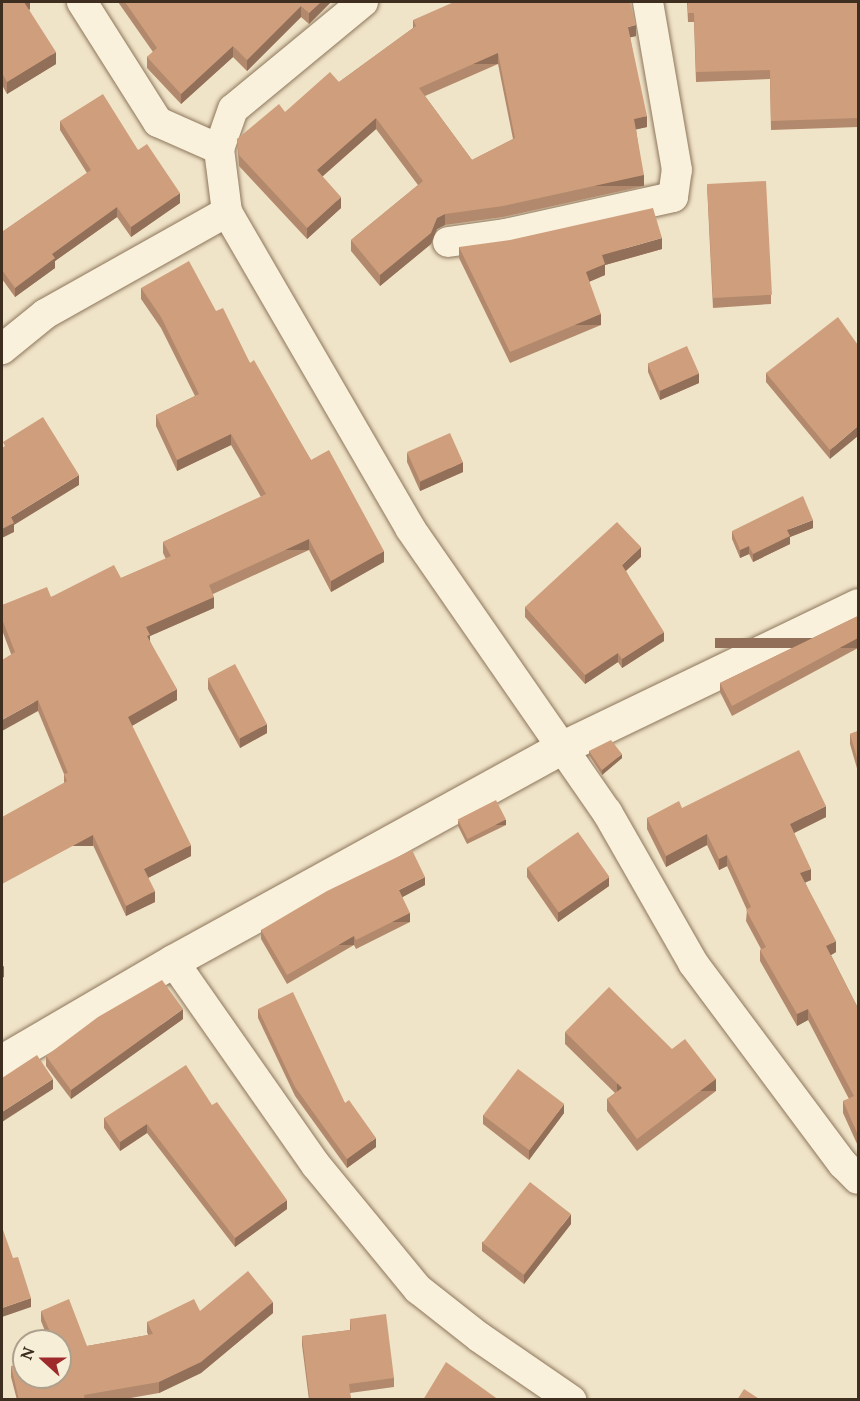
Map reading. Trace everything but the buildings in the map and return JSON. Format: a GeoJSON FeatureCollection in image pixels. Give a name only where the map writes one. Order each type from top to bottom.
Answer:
{"type":"FeatureCollection","features":[{"type":"Feature","properties":{"kind":"street"},"geometry":{"type":"LineString","coordinates":[[82,2],[158,122],[219,149]]}},
{"type":"Feature","properties":{"kind":"street"},"geometry":{"type":"LineString","coordinates":[[363,2],[233,109],[219,149],[227,212],[410,528],[607,812],[693,963],[858,1179]]}},
{"type":"Feature","properties":{"kind":"street"},"geometry":{"type":"LineString","coordinates":[[448,242],[506,234],[673,196],[677,170],[648,2]]}},
{"type":"Feature","properties":{"kind":"street"},"geometry":{"type":"LineString","coordinates":[[2,349],[45,314],[227,212]]}},
{"type":"Feature","properties":{"kind":"street"},"geometry":{"type":"LineString","coordinates":[[2,1061],[173,961],[563,747],[858,605]]}},
{"type":"Feature","properties":{"kind":"street"},"geometry":{"type":"LineString","coordinates":[[173,961],[316,1165],[418,1289],[479,1337],[571,1400]]}}]}
